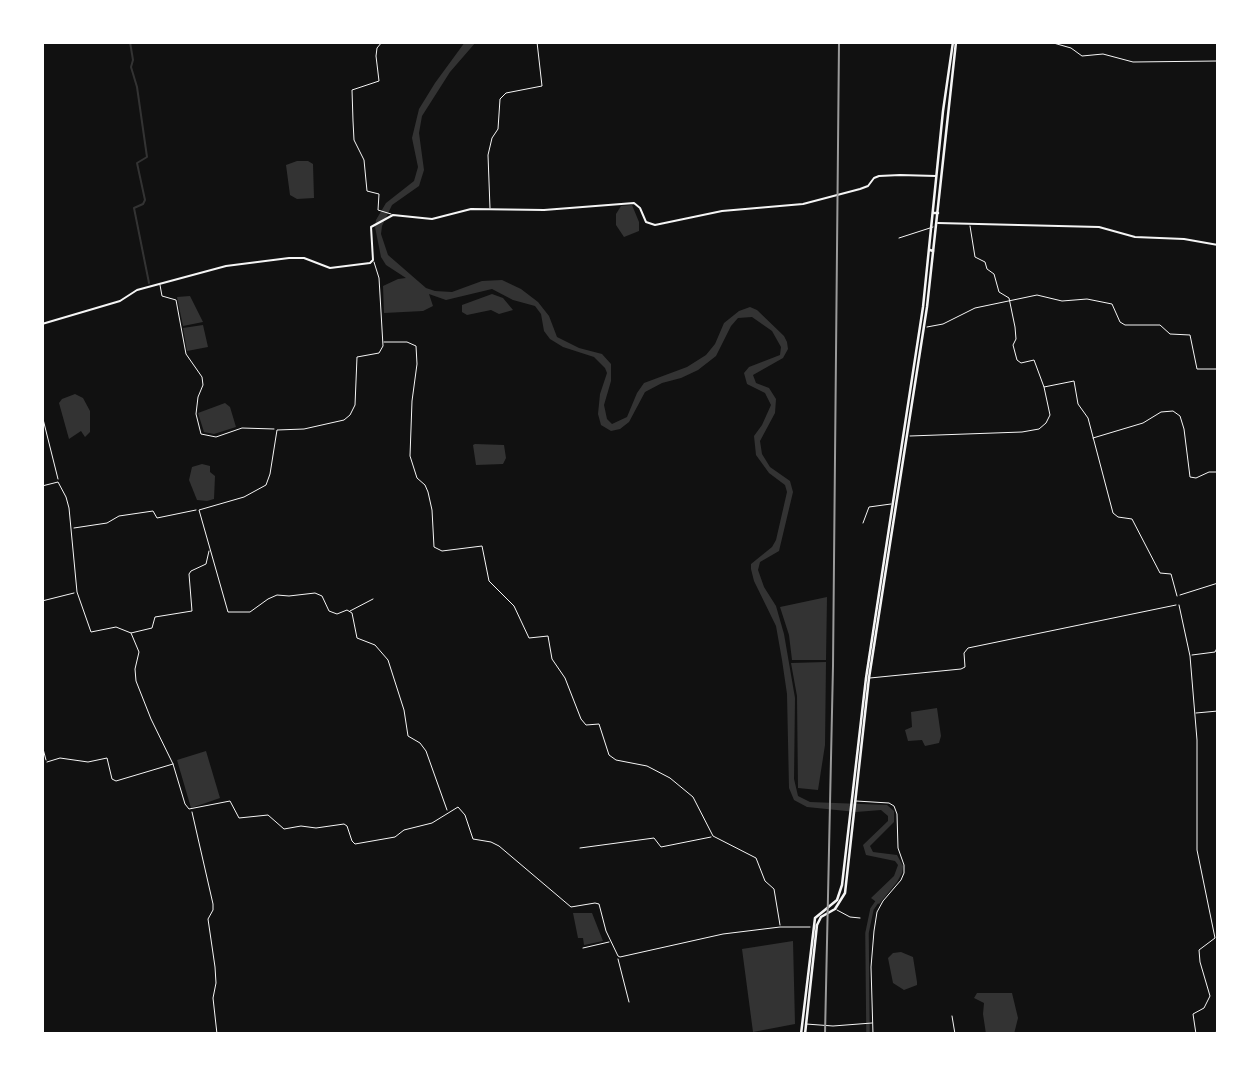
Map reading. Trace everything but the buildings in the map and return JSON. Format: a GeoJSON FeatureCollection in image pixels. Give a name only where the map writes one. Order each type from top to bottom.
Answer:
{"type":"FeatureCollection","features":[{"type":"Feature","properties":{"kind":"main road"},"geometry":{"type":"LineString","coordinates":[[854,800],[874,642],[937,223],[937,176],[954,42]]}},
{"type":"Feature","properties":{"kind":"main road"},"geometry":{"type":"LineString","coordinates":[[804,1024],[817,925],[823,915],[835,909],[845,893],[874,642],[924,327],[954,42]]}},
{"type":"Feature","properties":{"kind":"main road"},"geometry":{"type":"LineString","coordinates":[[42,324],[120,301],[137,290],[226,266],[304,258],[330,268],[370,263],[373,260],[371,227],[391,215],[439,219],[460,211],[490,208],[510,211],[544,210],[634,203],[640,208],[646,222],[655,225],[722,211],[803,204],[866,187],[879,176],[937,176]]}},
{"type":"Feature","properties":{"kind":"main road"},"geometry":{"type":"LineString","coordinates":[[937,223],[1099,227],[1135,237],[1184,239],[1218,245]]}},
{"type":"Feature","properties":{"kind":"main road"},"geometry":{"type":"LineString","coordinates":[[803,1034],[813,928],[818,914],[833,904],[839,895],[848,851]]}},
{"type":"Feature","properties":{"kind":"street"},"geometry":{"type":"LineString","coordinates":[[382,42],[377,48],[376,56],[380,81],[351,91],[354,140],[364,160],[367,191],[379,194],[377,208],[391,215]]}},
{"type":"Feature","properties":{"kind":"street"},"geometry":{"type":"LineString","coordinates":[[490,208],[488,155],[489,145],[498,129],[500,99],[503,94],[542,86],[537,42]]}},
{"type":"Feature","properties":{"kind":"street"},"geometry":{"type":"LineString","coordinates":[[969,42],[974,42]]}},
{"type":"Feature","properties":{"kind":"street"},"geometry":{"type":"LineString","coordinates":[[1050,42],[1070,48],[1082,56],[1104,54],[1133,62],[1218,61]]}},
{"type":"Feature","properties":{"kind":"street"},"geometry":{"type":"LineString","coordinates":[[907,436],[1022,432],[1038,429],[1046,423],[1050,415],[1034,360],[1021,363],[1017,360],[1013,345],[1016,334],[1008,297],[999,292],[993,272],[987,269],[984,260],[975,257],[969,224]]}},
{"type":"Feature","properties":{"kind":"street"},"geometry":{"type":"LineString","coordinates":[[899,238],[933,227]]}},
{"type":"Feature","properties":{"kind":"street"},"geometry":{"type":"LineString","coordinates":[[159,284],[162,296],[176,300],[186,354],[202,377],[203,385],[196,414],[201,434],[216,437],[242,428],[304,429],[347,418],[355,405],[357,357],[379,354],[383,342],[379,278],[373,260]]}},
{"type":"Feature","properties":{"kind":"street"},"geometry":{"type":"LineString","coordinates":[[924,327],[943,324],[975,308],[1037,295],[1062,302],[1087,299],[1115,306],[1120,322],[1125,325],[1160,325],[1170,334],[1190,335],[1197,369],[1218,369]]}},
{"type":"Feature","properties":{"kind":"street"},"geometry":{"type":"LineString","coordinates":[[383,342],[407,342],[416,346],[410,456],[417,478],[428,492],[434,547],[442,551],[482,546],[489,581],[514,606],[529,638],[548,636],[552,659],[565,678],[581,719],[586,724],[599,724],[609,755],[616,760],[647,766],[670,778],[693,797],[713,836],[756,858],[765,881],[774,889],[780,927]]}},
{"type":"Feature","properties":{"kind":"street"},"geometry":{"type":"LineString","coordinates":[[1044,387],[1073,379],[1078,404],[1088,418],[1113,513],[1118,517],[1132,519],[1160,573],[1171,574],[1178,596],[1191,656],[1197,740],[1197,850],[1216,939],[1199,950],[1210,996],[1204,1008],[1193,1014],[1196,1034]]}},
{"type":"Feature","properties":{"kind":"street"},"geometry":{"type":"LineString","coordinates":[[1093,438],[1143,423],[1161,412],[1173,411],[1180,416],[1184,429],[1190,477],[1218,472]]}},
{"type":"Feature","properties":{"kind":"street"},"geometry":{"type":"LineString","coordinates":[[42,415],[58,482],[69,508],[77,592],[90,632],[116,627],[131,633],[152,628],[155,617],[192,611],[189,574],[191,570],[206,564],[208,552],[211,550]]}},
{"type":"Feature","properties":{"kind":"street"},"geometry":{"type":"LineString","coordinates":[[71,528],[107,523],[119,516],[153,511],[157,518],[244,497],[266,485],[277,430]]}},
{"type":"Feature","properties":{"kind":"street"},"geometry":{"type":"LineString","coordinates":[[42,486],[58,482]]}},
{"type":"Feature","properties":{"kind":"street"},"geometry":{"type":"LineString","coordinates":[[863,523],[869,506],[894,504]]}},
{"type":"Feature","properties":{"kind":"street"},"geometry":{"type":"LineString","coordinates":[[199,510],[230,612],[250,612],[277,595],[315,593],[322,596],[329,611],[337,614],[373,599]]}},
{"type":"Feature","properties":{"kind":"street"},"geometry":{"type":"LineString","coordinates":[[1178,596],[1218,583]]}},
{"type":"Feature","properties":{"kind":"street"},"geometry":{"type":"LineString","coordinates":[[42,601],[77,592]]}},
{"type":"Feature","properties":{"kind":"street"},"geometry":{"type":"LineString","coordinates":[[869,678],[961,669],[965,667],[964,653],[968,648],[1179,605]]}},
{"type":"Feature","properties":{"kind":"street"},"geometry":{"type":"LineString","coordinates":[[349,611],[352,613],[357,638],[375,645],[388,660],[404,710],[408,736],[420,743],[426,751],[448,813]]}},
{"type":"Feature","properties":{"kind":"street"},"geometry":{"type":"LineString","coordinates":[[131,633],[139,652],[135,669],[136,681],[173,764],[185,804],[191,810],[213,904],[208,919],[215,967],[213,998],[217,1034]]}},
{"type":"Feature","properties":{"kind":"street"},"geometry":{"type":"LineString","coordinates":[[1191,656],[1215,652],[1218,646]]}},
{"type":"Feature","properties":{"kind":"street"},"geometry":{"type":"LineString","coordinates":[[1195,713],[1218,711]]}},
{"type":"Feature","properties":{"kind":"street"},"geometry":{"type":"LineString","coordinates":[[42,745],[47,762]]}},
{"type":"Feature","properties":{"kind":"street"},"geometry":{"type":"LineString","coordinates":[[43,765],[60,758],[88,762],[107,758],[116,781],[173,764]]}},
{"type":"Feature","properties":{"kind":"street"},"geometry":{"type":"LineString","coordinates":[[854,800],[889,803],[894,806],[897,814],[898,848],[904,865],[901,880],[883,901],[875,922],[871,967],[873,1034]]}},
{"type":"Feature","properties":{"kind":"street"},"geometry":{"type":"LineString","coordinates":[[191,810],[230,801],[239,818],[268,815],[285,829],[345,824],[355,844],[395,837],[404,830],[432,822],[459,807],[465,815],[473,839],[499,846],[570,906],[597,903],[618,956],[629,1002]]}},
{"type":"Feature","properties":{"kind":"street"},"geometry":{"type":"LineString","coordinates":[[580,848],[654,838],[660,847],[713,836]]}},
{"type":"Feature","properties":{"kind":"street"},"geometry":{"type":"LineString","coordinates":[[835,909],[850,917],[860,918]]}},
{"type":"Feature","properties":{"kind":"street"},"geometry":{"type":"LineString","coordinates":[[618,956],[723,934],[780,927],[813,928]]}},
{"type":"Feature","properties":{"kind":"street"},"geometry":{"type":"LineString","coordinates":[[583,948],[611,942]]}},
{"type":"Feature","properties":{"kind":"street"},"geometry":{"type":"LineString","coordinates":[[952,1016],[955,1034]]}},
{"type":"Feature","properties":{"kind":"street"},"geometry":{"type":"LineString","coordinates":[[804,1024],[833,1026],[873,1023]]}},
{"type":"Feature","properties":{"kind":"street"},"geometry":{"type":"LineString","coordinates":[[1206,1034],[1218,1032]]}},
{"type":"Feature","properties":{"kind":"shaded area"},"geometry":{"type":"Polygon","coordinates":[[[465,42],[476,42],[450,72],[422,116],[419,133],[424,170],[419,186],[392,205],[382,226],[381,234],[388,255],[426,288],[435,291],[452,292],[482,281],[502,280],[521,289],[538,302],[549,316],[557,337],[579,348],[602,354],[611,364],[611,381],[604,405],[607,419],[612,424],[627,417],[644,383],[687,367],[706,355],[715,344],[724,323],[739,311],[750,307],[757,310],[784,336],[788,349],[783,358],[753,375],[756,383],[769,388],[776,399],[775,413],[760,441],[762,454],[770,467],[790,481],[793,492],[779,551],[760,562],[758,570],[764,587],[776,606],[784,634],[795,698],[794,779],[798,796],[810,802],[887,805],[894,811],[894,822],[870,846],[873,852],[897,855],[903,866],[897,882],[879,904],[871,898],[894,876],[898,865],[895,861],[866,855],[863,845],[888,821],[888,816],[881,810],[856,812],[807,807],[794,800],[789,788],[787,694],[782,660],[776,626],[751,569],[751,564],[772,547],[776,540],[787,492],[785,485],[769,473],[756,455],[754,436],[771,405],[765,393],[747,384],[744,373],[749,367],[780,355],[781,347],[772,331],[752,317],[738,318],[716,356],[698,370],[645,392],[629,422],[620,429],[611,431],[601,425],[598,414],[600,394],[607,373],[605,368],[594,357],[563,347],[550,339],[544,331],[541,314],[535,306],[513,300],[492,289],[446,300],[429,294],[433,306],[423,311],[384,313],[383,286],[406,278],[386,265],[381,257],[376,220],[386,203],[414,181],[418,167],[412,138],[419,109],[465,42]]]}},
{"type":"Feature","properties":{"kind":"shaded area"},"geometry":{"type":"Polygon","coordinates":[[[297,161],[313,164],[314,198],[297,199],[290,195],[286,165],[297,161]]]}},
{"type":"Feature","properties":{"kind":"shaded area"},"geometry":{"type":"Polygon","coordinates":[[[632,205],[639,222],[639,231],[624,237],[616,225],[616,214],[621,206],[632,205]]]}},
{"type":"Feature","properties":{"kind":"shaded area"},"geometry":{"type":"Polygon","coordinates":[[[492,294],[503,298],[513,310],[499,314],[491,310],[467,315],[462,312],[462,305],[492,294]]]}},
{"type":"Feature","properties":{"kind":"shaded area"},"geometry":{"type":"Polygon","coordinates":[[[190,296],[203,322],[183,326],[177,297],[190,296]]]}},
{"type":"Feature","properties":{"kind":"shaded area"},"geometry":{"type":"Polygon","coordinates":[[[203,325],[208,347],[187,351],[183,328],[203,325]]]}},
{"type":"Feature","properties":{"kind":"shaded area"},"geometry":{"type":"Polygon","coordinates":[[[75,394],[83,398],[90,411],[90,432],[85,437],[81,431],[69,439],[59,403],[75,394]]]}},
{"type":"Feature","properties":{"kind":"shaded area"},"geometry":{"type":"Polygon","coordinates":[[[225,403],[230,407],[236,427],[214,434],[204,432],[198,413],[225,403]]]}},
{"type":"Feature","properties":{"kind":"shaded area"},"geometry":{"type":"Polygon","coordinates":[[[475,444],[504,445],[506,458],[503,464],[476,465],[475,444]]]}},
{"type":"Feature","properties":{"kind":"shaded area"},"geometry":{"type":"Polygon","coordinates":[[[202,464],[210,466],[210,472],[215,476],[214,499],[207,501],[197,500],[189,480],[192,467],[202,464]]]}},
{"type":"Feature","properties":{"kind":"shaded area"},"geometry":{"type":"Polygon","coordinates":[[[827,597],[826,660],[792,660],[789,635],[780,607],[827,597]]]}},
{"type":"Feature","properties":{"kind":"shaded area"},"geometry":{"type":"Polygon","coordinates":[[[826,662],[825,745],[818,790],[798,788],[797,696],[791,663],[826,662]]]}},
{"type":"Feature","properties":{"kind":"shaded area"},"geometry":{"type":"Polygon","coordinates":[[[937,708],[941,736],[939,743],[925,746],[922,740],[908,741],[905,730],[912,727],[911,712],[937,708]]]}},
{"type":"Feature","properties":{"kind":"shaded area"},"geometry":{"type":"Polygon","coordinates":[[[206,751],[220,798],[191,808],[177,760],[206,751]]]}},
{"type":"Feature","properties":{"kind":"shaded area"},"geometry":{"type":"Polygon","coordinates":[[[573,913],[592,913],[603,941],[584,945],[583,938],[578,938],[573,913]]]}},
{"type":"Feature","properties":{"kind":"shaded area"},"geometry":{"type":"Polygon","coordinates":[[[793,941],[795,1024],[753,1032],[742,949],[793,941]]]}},
{"type":"Feature","properties":{"kind":"shaded area"},"geometry":{"type":"Polygon","coordinates":[[[901,952],[913,957],[917,982],[917,985],[904,990],[893,983],[888,958],[893,953],[901,952]]]}},
{"type":"Feature","properties":{"kind":"shaded area"},"geometry":{"type":"Polygon","coordinates":[[[977,993],[1012,993],[1018,1018],[1014,1034],[986,1034],[984,1003],[974,998],[977,993]]]}},
{"type":"Feature","properties":{"kind":"waterway"},"geometry":{"type":"LineString","coordinates":[[130,42],[133,60],[131,67],[137,87],[147,157],[137,163],[145,200],[134,208],[149,283]]}},
{"type":"Feature","properties":{"kind":"waterway"},"geometry":{"type":"LineString","coordinates":[[868,1034],[867,933],[872,909],[879,899]]}},
{"type":"Feature","properties":{"kind":"railway"},"geometry":{"type":"LineString","coordinates":[[825,1034],[833,666],[839,42]]}}]}
